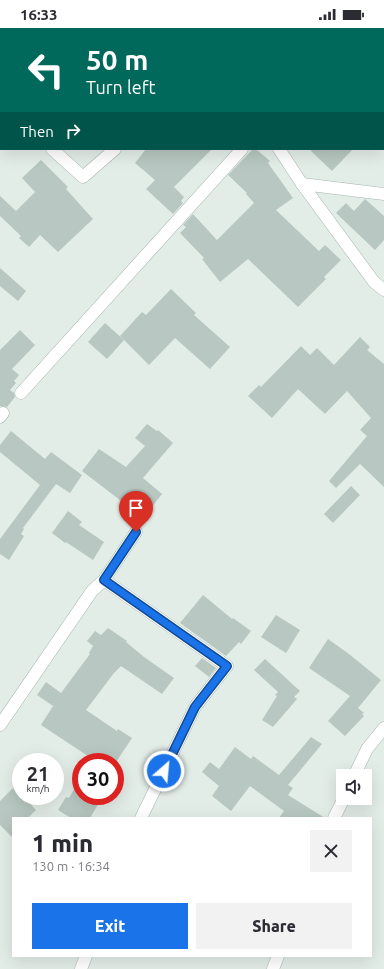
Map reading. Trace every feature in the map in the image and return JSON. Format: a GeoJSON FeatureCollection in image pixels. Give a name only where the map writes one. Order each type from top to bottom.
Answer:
{"type":"FeatureCollection","features":[{"type":"Feature","properties":{"kind":"street"},"geometry":{"type":"LineString","coordinates":[[53,150],[83,177],[114,150]]}},
{"type":"Feature","properties":{"kind":"street"},"geometry":{"type":"LineString","coordinates":[[21,394],[241,150]]}},
{"type":"Feature","properties":{"kind":"street"},"geometry":{"type":"LineString","coordinates":[[280,150],[302,184],[374,282],[384,290]]}},
{"type":"Feature","properties":{"kind":"street"},"geometry":{"type":"LineString","coordinates":[[302,184],[384,194]]}},
{"type":"Feature","properties":{"kind":"street"},"geometry":{"type":"LineString","coordinates":[[0,726],[92,591],[104,580],[136,532]]}},
{"type":"Feature","properties":{"kind":"street"},"geometry":{"type":"LineString","coordinates":[[104,580],[227,666],[195,707],[141,817]]}},
{"type":"Feature","properties":{"kind":"street"},"geometry":{"type":"LineString","coordinates":[[357,769],[367,749],[384,728]]}},
{"type":"Feature","properties":{"kind":"street"},"geometry":{"type":"LineString","coordinates":[[334,817],[340,805]]}},
{"type":"Feature","properties":{"kind":"street"},"geometry":{"type":"LineString","coordinates":[[81,969],[86,957]]}},
{"type":"Feature","properties":{"kind":"street"},"geometry":{"type":"LineString","coordinates":[[273,969],[278,957]]}},
{"type":"Feature","properties":{"kind":"building"},"geometry":{"type":"Polygon","coordinates":[[[145,150],[211,150],[174,187],[184,197],[181,201],[183,203],[173,214],[146,189],[155,180],[135,163],[145,150]]]}},
{"type":"Feature","properties":{"kind":"building"},"geometry":{"type":"Polygon","coordinates":[[[252,150],[257,150],[270,161],[268,163],[293,198],[276,210],[319,251],[325,245],[341,260],[324,277],[326,279],[298,307],[248,259],[220,282],[202,259],[204,258],[180,233],[186,227],[183,225],[193,214],[217,240],[254,203],[246,194],[247,193],[228,175],[252,150]]]}},
{"type":"Feature","properties":{"kind":"building"},"geometry":{"type":"Polygon","coordinates":[[[310,150],[352,150],[332,171],[310,150]]]}},
{"type":"Feature","properties":{"kind":"building"},"geometry":{"type":"Polygon","coordinates":[[[41,160],[68,187],[66,189],[93,219],[58,252],[40,235],[29,247],[19,238],[21,236],[0,216],[0,196],[16,211],[35,192],[22,178],[41,160]]]}},
{"type":"Feature","properties":{"kind":"building"},"geometry":{"type":"Polygon","coordinates":[[[365,199],[384,216],[384,240],[375,250],[336,213],[346,203],[354,211],[365,199]]]}},
{"type":"Feature","properties":{"kind":"building"},"geometry":{"type":"Polygon","coordinates":[[[0,268],[26,291],[18,301],[0,286],[0,268]]]}},
{"type":"Feature","properties":{"kind":"building"},"geometry":{"type":"Polygon","coordinates":[[[171,289],[196,313],[194,315],[230,347],[210,369],[175,338],[149,365],[120,336],[142,312],[146,315],[171,289]]]}},
{"type":"Feature","properties":{"kind":"building"},"geometry":{"type":"Polygon","coordinates":[[[105,323],[124,340],[107,359],[88,342],[105,323]]]}},
{"type":"Feature","properties":{"kind":"building"},"geometry":{"type":"Polygon","coordinates":[[[20,330],[35,345],[12,369],[19,375],[14,381],[16,383],[10,390],[14,393],[15,397],[7,407],[0,406],[0,350],[20,330]]]}},
{"type":"Feature","properties":{"kind":"building"},"geometry":{"type":"Polygon","coordinates":[[[360,337],[370,347],[367,350],[384,364],[384,487],[360,464],[336,488],[329,481],[367,436],[360,430],[371,418],[347,391],[325,414],[298,389],[272,418],[248,396],[259,385],[261,387],[301,346],[310,355],[317,348],[334,365],[360,337]]]}},
{"type":"Feature","properties":{"kind":"building"},"geometry":{"type":"Polygon","coordinates":[[[147,424],[157,431],[158,430],[173,443],[143,478],[162,494],[144,517],[82,471],[99,449],[126,467],[145,446],[135,438],[147,424]]]}},
{"type":"Feature","properties":{"kind":"building"},"geometry":{"type":"Polygon","coordinates":[[[11,431],[45,459],[51,452],[82,475],[70,493],[56,484],[23,528],[24,529],[21,534],[24,536],[9,560],[0,554],[0,539],[40,485],[0,452],[0,445],[11,431]]]}},
{"type":"Feature","properties":{"kind":"building"},"geometry":{"type":"Polygon","coordinates":[[[351,486],[360,495],[333,523],[324,514],[351,486]]]}},
{"type":"Feature","properties":{"kind":"building"},"geometry":{"type":"Polygon","coordinates":[[[68,511],[82,522],[79,525],[104,542],[93,560],[66,542],[65,543],[52,533],[68,511]]]}},
{"type":"Feature","properties":{"kind":"building"},"geometry":{"type":"Polygon","coordinates":[[[203,595],[232,619],[233,618],[251,631],[241,644],[239,642],[226,656],[180,623],[203,595]]]}},
{"type":"Feature","properties":{"kind":"building"},"geometry":{"type":"Polygon","coordinates":[[[276,615],[300,630],[286,653],[261,637],[276,615]]]}},
{"type":"Feature","properties":{"kind":"building"},"geometry":{"type":"Polygon","coordinates":[[[108,628],[127,641],[126,642],[144,657],[174,678],[162,694],[121,666],[86,710],[117,731],[118,729],[132,738],[122,753],[83,753],[41,725],[53,706],[37,695],[46,682],[61,693],[90,654],[89,653],[93,646],[87,641],[95,631],[101,635],[108,628]]]}},
{"type":"Feature","properties":{"kind":"building"},"geometry":{"type":"Polygon","coordinates":[[[328,639],[381,680],[358,708],[364,713],[362,714],[364,716],[345,736],[328,721],[350,696],[309,668],[328,639]]]}},
{"type":"Feature","properties":{"kind":"building"},"geometry":{"type":"Polygon","coordinates":[[[202,658],[216,668],[209,677],[195,666],[202,658]]]}},
{"type":"Feature","properties":{"kind":"building"},"geometry":{"type":"Polygon","coordinates":[[[265,659],[300,691],[294,697],[297,699],[273,727],[262,720],[278,692],[254,670],[265,659]]]}},
{"type":"Feature","properties":{"kind":"building"},"geometry":{"type":"Polygon","coordinates":[[[311,737],[322,744],[288,785],[293,788],[288,795],[323,817],[280,817],[284,811],[250,786],[231,811],[212,796],[219,786],[202,772],[210,762],[219,769],[235,747],[251,759],[253,756],[279,775],[311,737]]]}},
{"type":"Feature","properties":{"kind":"building"},"geometry":{"type":"Polygon","coordinates":[[[12,789],[12,805],[31,805],[36,810],[29,817],[12,817],[12,837],[0,825],[0,801],[12,789]]]}},
{"type":"Feature","properties":{"kind":"building"},"geometry":{"type":"Polygon","coordinates":[[[72,793],[72,805],[98,805],[91,817],[69,817],[58,810],[61,805],[64,805],[66,797],[69,798],[72,793]]]}},
{"type":"Feature","properties":{"kind":"route"},"geometry":{"type":"LineString","coordinates":[[136,532],[104,580],[227,666],[195,707],[164,771]]}}]}
